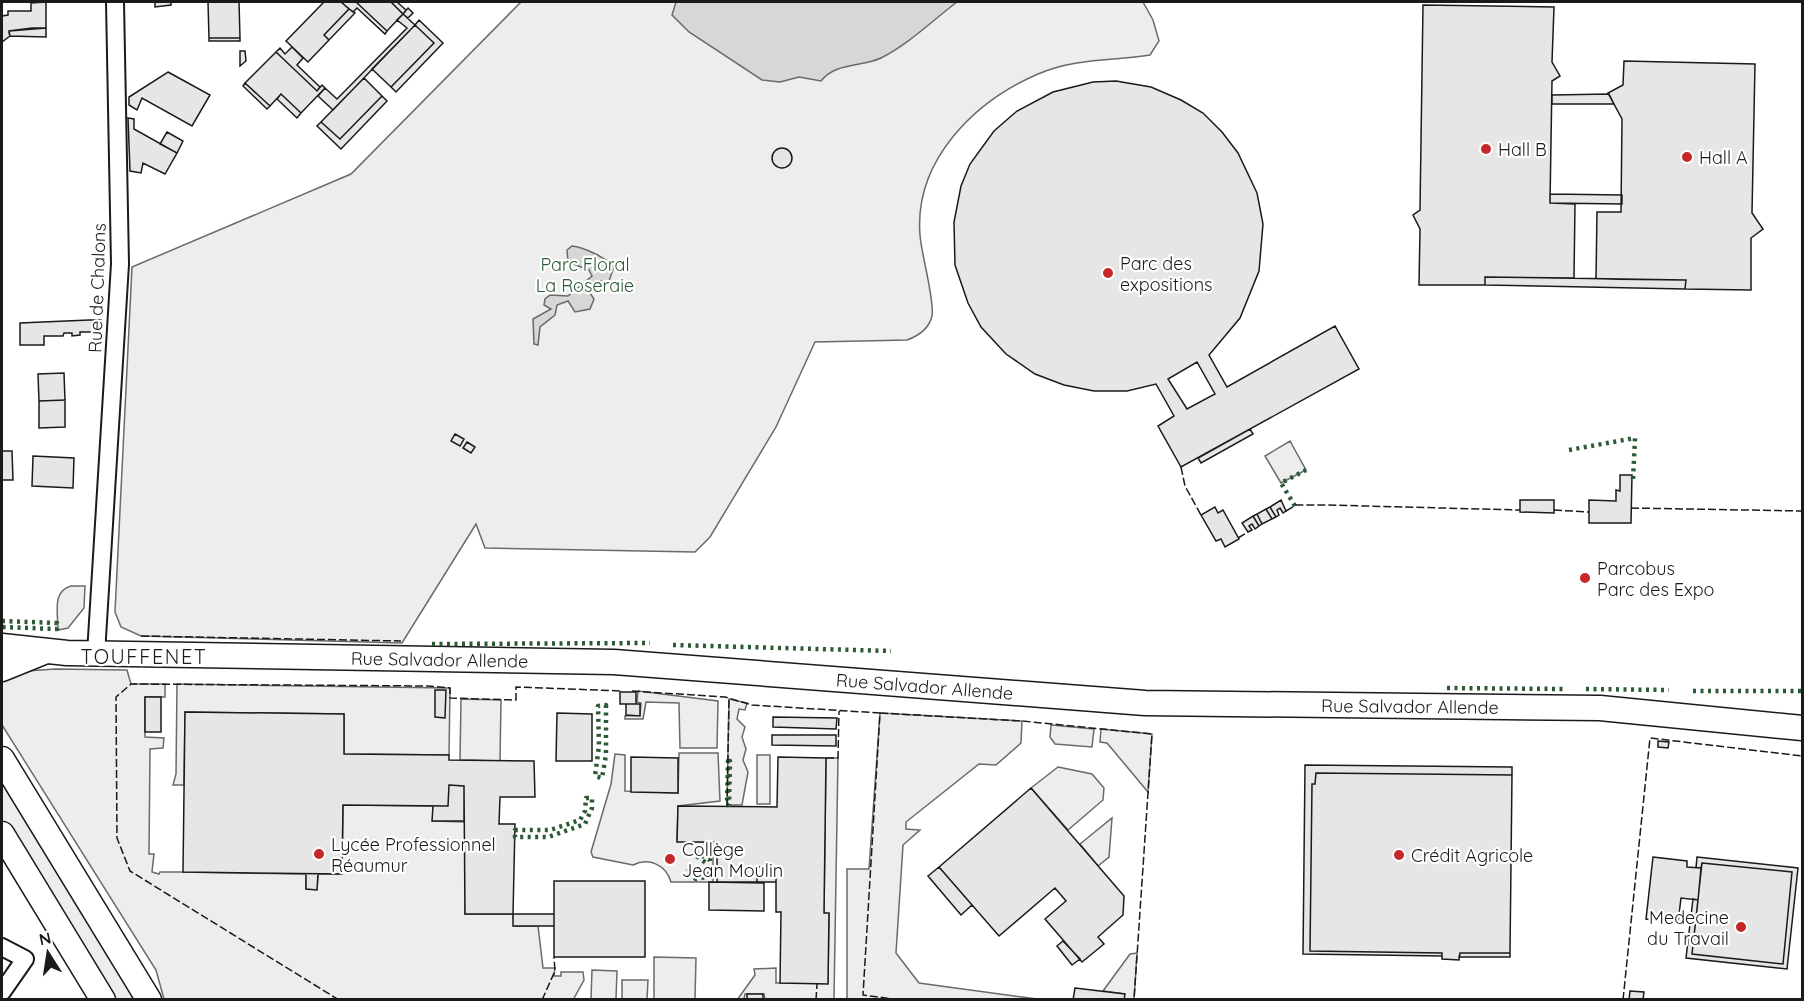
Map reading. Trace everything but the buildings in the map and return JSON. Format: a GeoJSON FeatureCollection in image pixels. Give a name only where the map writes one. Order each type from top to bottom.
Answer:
{"type":"FeatureCollection","features":[{"type":"Feature","properties":{"kind":"street","name":"Rue de Chalons"},"geometry":{"type":"LineString","coordinates":[[96,654],[120,264],[115,2]]}},
{"type":"Feature","properties":{"kind":"street","name":"Rue Salvador Allende"},"geometry":{"type":"LineString","coordinates":[[2,646],[96,654],[614,662],[1145,703],[1610,708],[1803,728]]}},
{"type":"Feature","properties":{"kind":"street","name":"Rue Salvador Allende"},"geometry":{"type":"LineString","coordinates":[[2,669],[46,651]]}},
{"type":"Feature","properties":{"kind":"street"},"geometry":{"type":"LineString","coordinates":[[2,759],[149,999]]}},
{"type":"Feature","properties":{"kind":"street"},"geometry":{"type":"LineString","coordinates":[[2,834],[103,999]]}},
{"type":"Feature","properties":{"kind":"street"},"geometry":{"type":"LineString","coordinates":[[2,947],[25,959],[2,992]]}},
{"type":"Feature","properties":{"kind":"green space","name":"Parc Floral La Roseraie"},"geometry":{"type":"Polygon","coordinates":[[[521,2],[1143,2],[1153,20],[1159,41],[1150,55],[1065,65],[1038,74],[992,100],[953,136],[938,158],[927,182],[921,208],[920,235],[932,309],[928,325],[919,334],[907,340],[815,342],[776,427],[710,537],[695,552],[485,548],[476,524],[402,643],[141,636],[121,627],[115,612],[132,267],[351,174],[521,2]]]}},
{"type":"Feature","properties":{"kind":"green space"},"geometry":{"type":"Polygon","coordinates":[[[1290,441],[1306,470],[1281,483],[1265,456],[1290,441]]]}},
{"type":"Feature","properties":{"kind":"green space"},"geometry":{"type":"Polygon","coordinates":[[[71,586],[85,586],[84,608],[68,628],[58,630],[57,604],[61,593],[71,586]]]}},
{"type":"Feature","properties":{"kind":"green space"},"geometry":{"type":"Polygon","coordinates":[[[127,670],[131,684],[165,684],[165,697],[145,697],[145,737],[164,738],[163,748],[150,749],[149,854],[154,854],[152,872],[159,874],[160,872],[179,872],[306,874],[306,889],[317,889],[318,874],[342,874],[343,805],[433,806],[433,821],[466,822],[465,914],[513,914],[514,926],[538,926],[543,968],[555,968],[554,976],[561,976],[561,972],[583,972],[584,980],[573,1000],[164,999],[156,970],[2,725],[2,682],[27,671],[127,670]]]}},
{"type":"Feature","properties":{"kind":"green space"},"geometry":{"type":"Polygon","coordinates":[[[177,684],[450,688],[449,755],[344,754],[344,714],[185,712],[184,785],[173,785],[176,774],[177,684]]]}},
{"type":"Feature","properties":{"kind":"green space"},"geometry":{"type":"Polygon","coordinates":[[[638,691],[718,701],[717,748],[680,748],[679,703],[646,702],[643,719],[625,719],[625,716],[640,715],[641,703],[637,702],[638,691]]]}},
{"type":"Feature","properties":{"kind":"green space"},"geometry":{"type":"Polygon","coordinates":[[[461,699],[501,700],[500,761],[460,760],[461,699]]]}},
{"type":"Feature","properties":{"kind":"green space"},"geometry":{"type":"Polygon","coordinates":[[[729,699],[747,703],[745,710],[739,709],[737,719],[745,727],[742,737],[746,749],[743,760],[748,772],[742,805],[727,805],[729,699]]]}},
{"type":"Feature","properties":{"kind":"green space"},"geometry":{"type":"Polygon","coordinates":[[[880,713],[1022,721],[1021,743],[996,765],[979,764],[906,822],[906,829],[920,830],[903,845],[896,953],[919,983],[1037,999],[847,999],[847,869],[869,869],[880,713]]]}},
{"type":"Feature","properties":{"kind":"green space"},"geometry":{"type":"Polygon","coordinates":[[[1051,725],[1094,729],[1092,747],[1055,744],[1050,737],[1051,725]]]}},
{"type":"Feature","properties":{"kind":"green space"},"geometry":{"type":"Polygon","coordinates":[[[1101,729],[1152,734],[1148,792],[1107,743],[1100,742],[1101,729]]]}},
{"type":"Feature","properties":{"kind":"green space"},"geometry":{"type":"Polygon","coordinates":[[[679,753],[718,753],[720,801],[678,806],[677,841],[713,842],[713,882],[671,882],[661,867],[651,862],[633,865],[593,857],[591,852],[611,784],[615,754],[625,755],[625,791],[678,793],[679,753]]]}},
{"type":"Feature","properties":{"kind":"green space"},"geometry":{"type":"Polygon","coordinates":[[[757,755],[770,755],[770,804],[757,804],[757,755]]]}},
{"type":"Feature","properties":{"kind":"green space"},"geometry":{"type":"Polygon","coordinates":[[[826,758],[838,758],[834,999],[765,999],[764,994],[745,994],[744,999],[737,1000],[755,975],[754,969],[776,968],[776,983],[828,983],[829,914],[824,913],[826,758]]]}},
{"type":"Feature","properties":{"kind":"green space"},"geometry":{"type":"Polygon","coordinates":[[[1058,767],[1092,774],[1104,788],[1103,800],[1068,830],[1031,788],[1058,767]]]}},
{"type":"Feature","properties":{"kind":"green space"},"geometry":{"type":"Polygon","coordinates":[[[2,781],[139,999],[114,999],[2,821],[2,781]]]}},
{"type":"Feature","properties":{"kind":"green space"},"geometry":{"type":"Polygon","coordinates":[[[1112,818],[1109,857],[1098,866],[1080,844],[1112,818]]]}},
{"type":"Feature","properties":{"kind":"green space"},"geometry":{"type":"Polygon","coordinates":[[[1137,953],[1134,999],[1124,999],[1124,994],[1103,991],[1130,954],[1137,953]]]}},
{"type":"Feature","properties":{"kind":"green space"},"geometry":{"type":"Polygon","coordinates":[[[654,957],[696,958],[695,999],[654,999],[654,957]]]}},
{"type":"Feature","properties":{"kind":"green space"},"geometry":{"type":"Polygon","coordinates":[[[592,970],[617,971],[616,999],[591,999],[592,970]]]}},
{"type":"Feature","properties":{"kind":"green space"},"geometry":{"type":"Polygon","coordinates":[[[622,980],[648,980],[647,999],[622,999],[622,980]]]}},
{"type":"Feature","properties":{"kind":"shaded area"},"geometry":{"type":"Polygon","coordinates":[[[676,2],[957,2],[911,39],[881,58],[834,71],[821,81],[799,77],[780,82],[762,80],[689,32],[672,15],[676,2]]]}},
{"type":"Feature","properties":{"kind":"shaded area"},"geometry":{"type":"Polygon","coordinates":[[[572,246],[582,248],[611,264],[614,267],[609,281],[596,281],[586,287],[594,299],[590,309],[575,312],[568,301],[557,305],[555,315],[540,327],[538,345],[534,344],[533,319],[551,309],[544,305],[545,299],[550,295],[568,296],[592,276],[589,270],[568,262],[567,250],[572,246]]]}},
{"type":"Feature","properties":{"kind":"hedge"},"geometry":{"type":"LineString","coordinates":[[1569,450],[1635,438],[1633,480]]}},
{"type":"Feature","properties":{"kind":"hedge"},"geometry":{"type":"LineString","coordinates":[[1295,506],[1281,483],[1306,470]]}},
{"type":"Feature","properties":{"kind":"hedge"},"geometry":{"type":"LineString","coordinates":[[2,621],[57,623],[57,629],[2,627]]}},
{"type":"Feature","properties":{"kind":"hedge"},"geometry":{"type":"LineString","coordinates":[[432,644],[650,643]]}},
{"type":"Feature","properties":{"kind":"hedge"},"geometry":{"type":"LineString","coordinates":[[673,645],[891,651]]}},
{"type":"Feature","properties":{"kind":"hedge"},"geometry":{"type":"LineString","coordinates":[[1447,688],[1563,689]]}},
{"type":"Feature","properties":{"kind":"hedge"},"geometry":{"type":"LineString","coordinates":[[1586,689],[1669,690]]}},
{"type":"Feature","properties":{"kind":"hedge"},"geometry":{"type":"LineString","coordinates":[[1693,691],[1802,691]]}},
{"type":"Feature","properties":{"kind":"hedge"},"geometry":{"type":"LineString","coordinates":[[606,705],[606,755],[602,778],[595,776],[599,746],[598,706],[606,705]]}},
{"type":"Feature","properties":{"kind":"hedge"},"geometry":{"type":"LineString","coordinates":[[728,761],[730,761],[729,805],[727,805],[728,761]]}},
{"type":"Feature","properties":{"kind":"hedge"},"geometry":{"type":"LineString","coordinates":[[586,798],[592,798],[592,808],[585,824],[548,837],[515,837],[515,830],[550,830],[580,820],[585,811],[586,798]]}},
{"type":"Feature","properties":{"kind":"hedge"},"geometry":{"type":"LineString","coordinates":[[695,852],[710,860],[710,873],[706,877],[696,879],[686,873],[688,871],[698,876],[706,871],[706,863],[695,855],[695,852]]}},
{"type":"Feature","properties":{"kind":"fence"},"geometry":{"type":"LineString","coordinates":[[1181,467],[1185,486],[1201,515]]}},
{"type":"Feature","properties":{"kind":"fence"},"geometry":{"type":"LineString","coordinates":[[1286,511],[1296,505],[1520,510]]}},
{"type":"Feature","properties":{"kind":"fence"},"geometry":{"type":"LineString","coordinates":[[1631,508],[1802,511]]}},
{"type":"Feature","properties":{"kind":"fence"},"geometry":{"type":"LineString","coordinates":[[1554,510],[1589,512]]}},
{"type":"Feature","properties":{"kind":"fence"},"geometry":{"type":"LineString","coordinates":[[1238,538],[1248,532]]}},
{"type":"Feature","properties":{"kind":"fence"},"geometry":{"type":"LineString","coordinates":[[141,636],[401,641]]}},
{"type":"Feature","properties":{"kind":"fence"},"geometry":{"type":"LineString","coordinates":[[339,1000],[130,871],[117,838],[116,697],[131,684],[428,686],[450,688],[450,698],[516,700],[516,687],[623,691]]}},
{"type":"Feature","properties":{"kind":"fence"},"geometry":{"type":"LineString","coordinates":[[632,691],[725,697],[752,705],[880,713],[863,995],[901,1000]]}},
{"type":"Feature","properties":{"kind":"fence"},"geometry":{"type":"LineString","coordinates":[[727,807],[729,699]]}},
{"type":"Feature","properties":{"kind":"fence"},"geometry":{"type":"LineString","coordinates":[[826,758],[838,758],[839,711]]}},
{"type":"Feature","properties":{"kind":"fence"},"geometry":{"type":"LineString","coordinates":[[880,713],[1022,721],[1152,734],[1134,1000]]}},
{"type":"Feature","properties":{"kind":"fence"},"geometry":{"type":"LineString","coordinates":[[1623,1000],[1650,738],[1802,756]]}},
{"type":"Feature","properties":{"kind":"fence"},"geometry":{"type":"LineString","coordinates":[[542,1000],[555,971],[554,957]]}},
{"type":"Feature","properties":{"kind":"fence"},"geometry":{"type":"LineString","coordinates":[[816,1000],[817,984]]}},
{"type":"Feature","properties":{"kind":"place","name":"Hall B"},"geometry":{"type":"Point","coordinates":[1486,149]}},
{"type":"Feature","properties":{"kind":"place","name":"Hall A"},"geometry":{"type":"Point","coordinates":[1687,157]}},
{"type":"Feature","properties":{"kind":"place","name":"Parc des expositions"},"geometry":{"type":"Point","coordinates":[1108,273]}},
{"type":"Feature","properties":{"kind":"place","name":"Parcobus Parc des Expo"},"geometry":{"type":"Point","coordinates":[1585,578]}},
{"type":"Feature","properties":{"kind":"place","name":"Lycée Professionnel Réaumur"},"geometry":{"type":"Point","coordinates":[319,854]}},
{"type":"Feature","properties":{"kind":"place","name":"Crédit Agricole"},"geometry":{"type":"Point","coordinates":[1399,855]}},
{"type":"Feature","properties":{"kind":"place","name":"Collège Jean Moulin"},"geometry":{"type":"Point","coordinates":[670,859]}},
{"type":"Feature","properties":{"kind":"place","name":"Medecine du Travail"},"geometry":{"type":"Point","coordinates":[1741,927]}},
{"type":"Feature","properties":{"kind":"district","name":"TOUFFENET"},"geometry":{"type":"Point","coordinates":[144,656]}}]}
